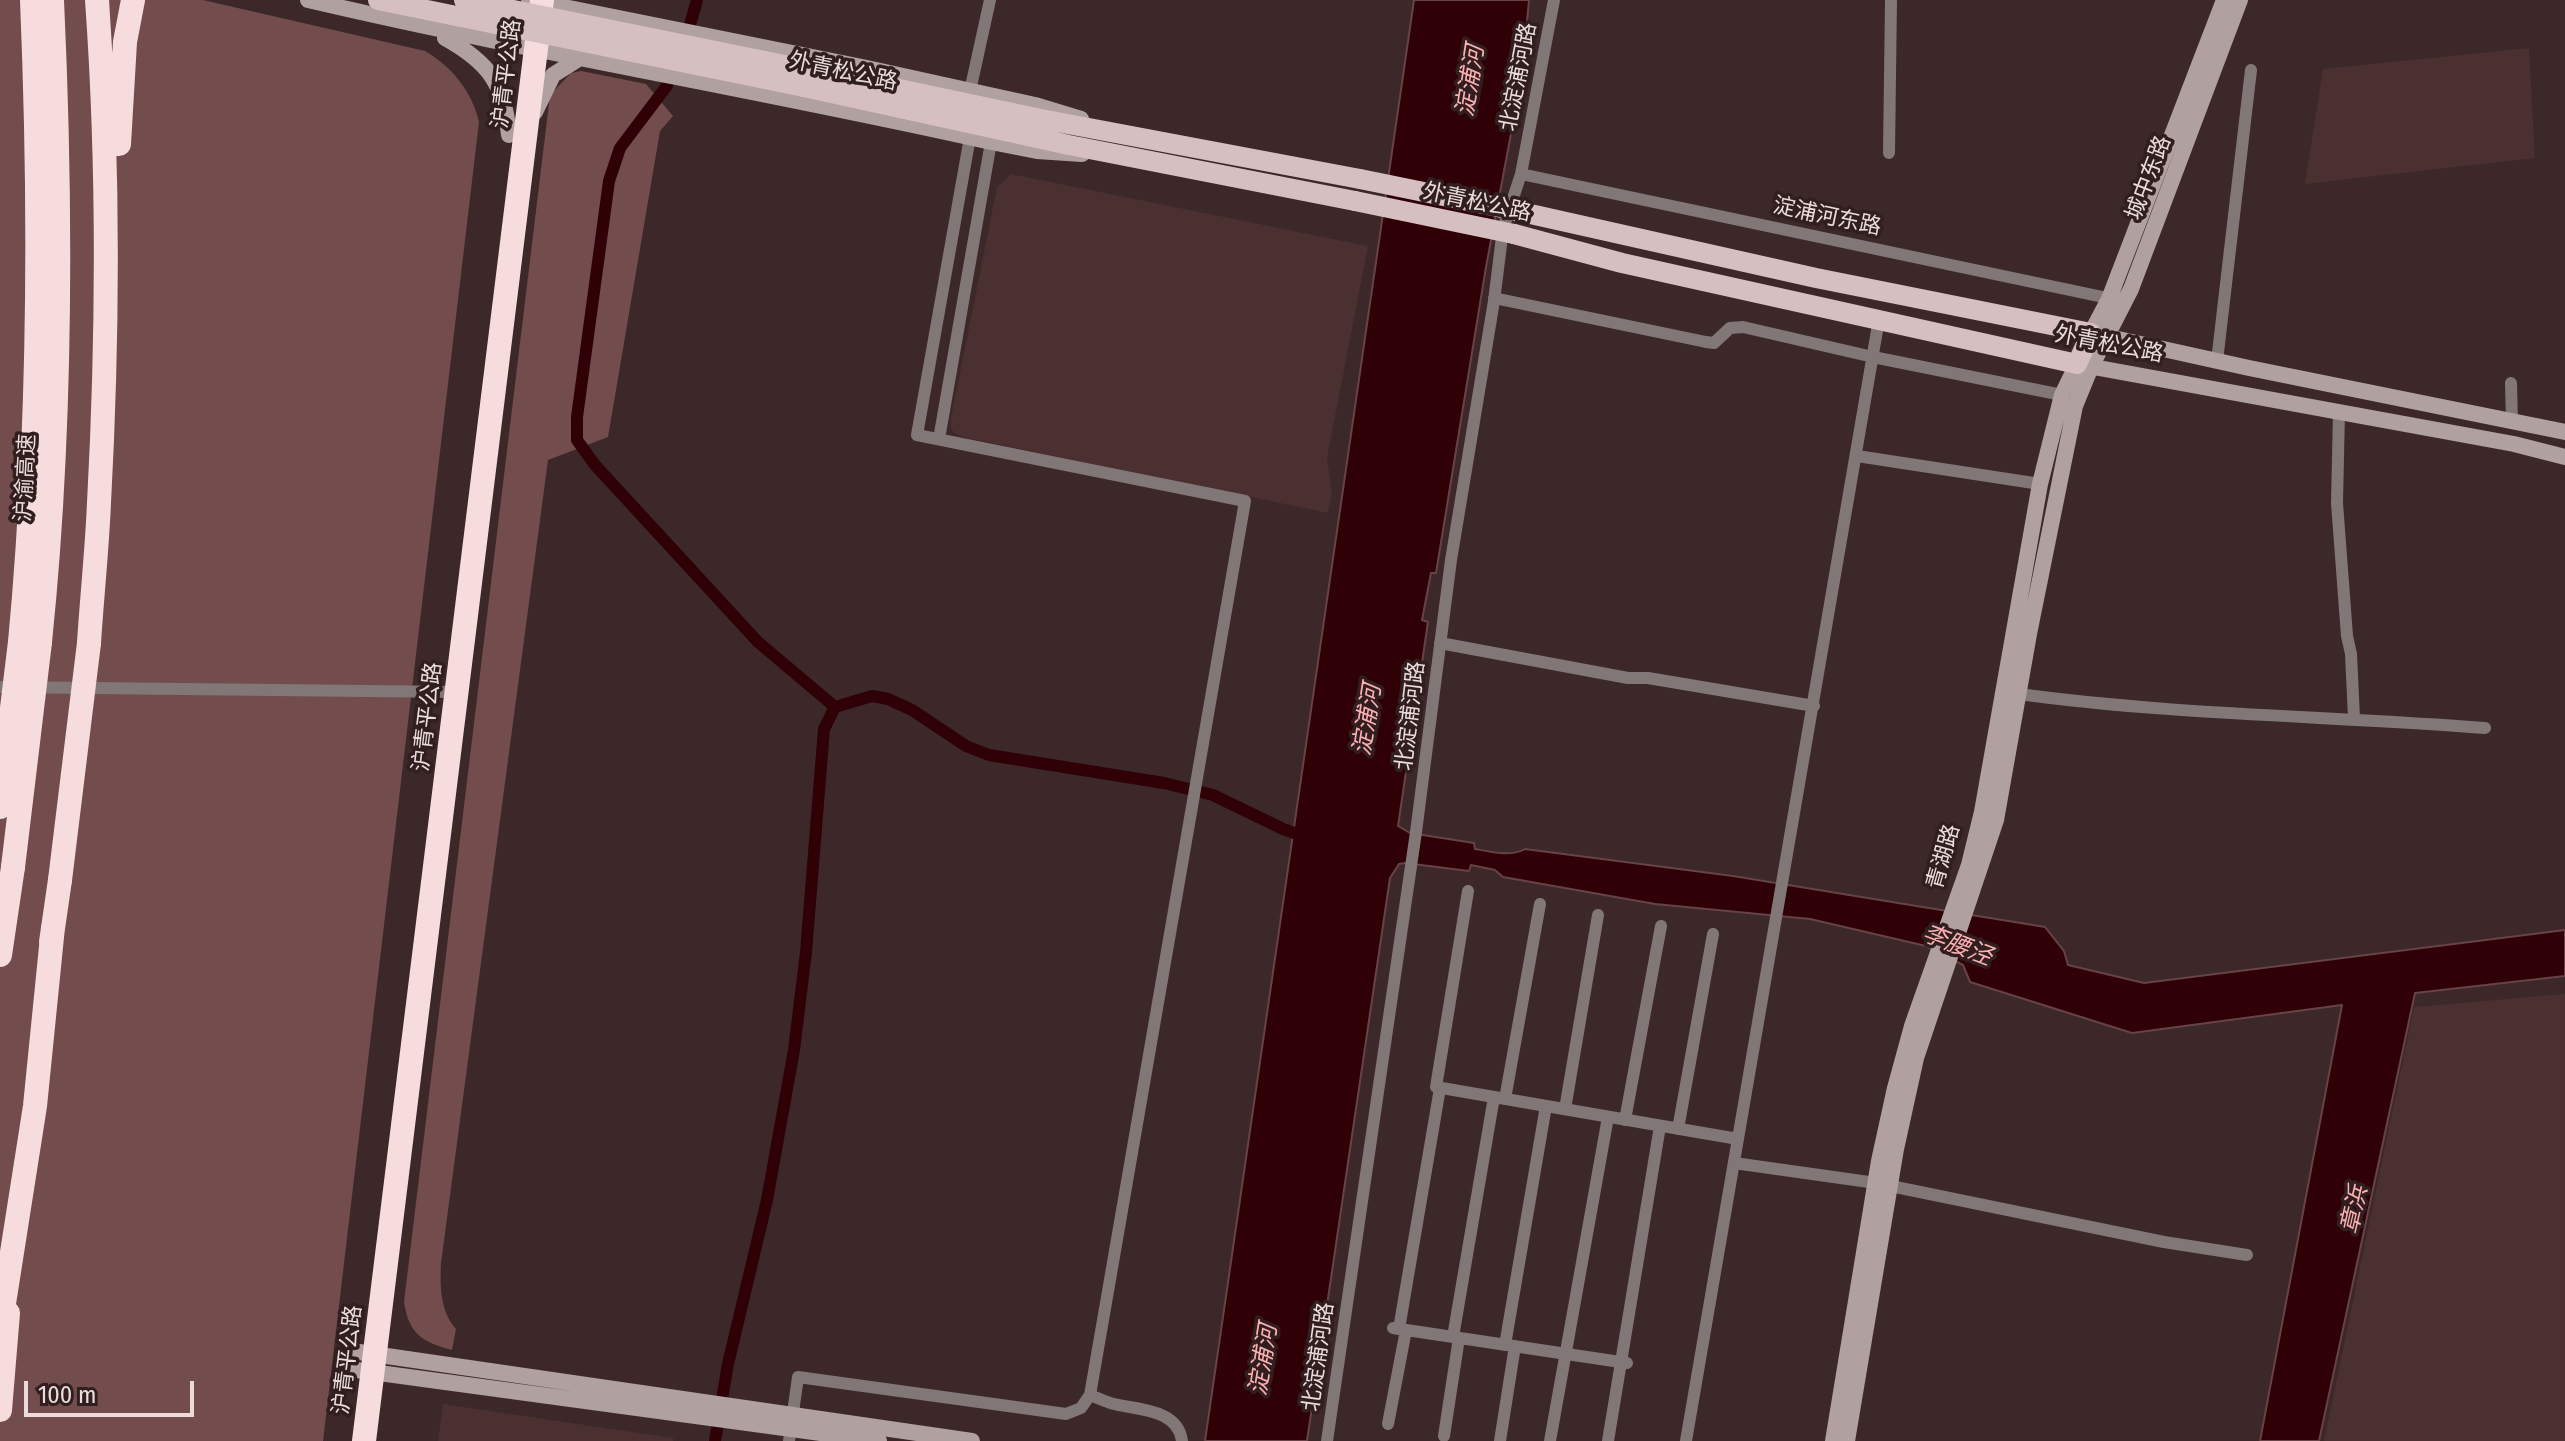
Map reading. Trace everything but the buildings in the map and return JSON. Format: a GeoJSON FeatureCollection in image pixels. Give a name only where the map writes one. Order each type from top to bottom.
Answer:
{"type":"FeatureCollection","features":[{"type":"Feature","properties":{"kind":"highway","name":"沪渝高速"},"geometry":{"type":"LineString","coordinates":[[0,955],[13,867],[30,642],[38,292],[32,0]]}},
{"type":"Feature","properties":{"kind":"highway","name":"沪渝高速"},"geometry":{"type":"LineString","coordinates":[[0,807],[52,502],[59,188],[52,0]]}},
{"type":"Feature","properties":{"kind":"highway"},"geometry":{"type":"LineString","coordinates":[[0,1329],[7,1231],[60,880],[89,643],[103,398],[106,185],[97,0]]}},
{"type":"Feature","properties":{"kind":"highway"},"geometry":{"type":"LineString","coordinates":[[103,398],[112,297],[122,77],[133,0]]}},
{"type":"Feature","properties":{"kind":"highway","name":"沪青平公路"},"geometry":{"type":"LineString","coordinates":[[449,693],[509,135],[533,11]]}},
{"type":"Feature","properties":{"kind":"highway","name":"沪青平公路"},"geometry":{"type":"LineString","coordinates":[[364,1441],[366,1362],[449,693],[524,156],[528,49]]}},
{"type":"Feature","properties":{"kind":"highway"},"geometry":{"type":"LineString","coordinates":[[0,1410],[7,1231]]}},
{"type":"Feature","properties":{"kind":"highway","name":"沪青平公路"},"geometry":{"type":"LineString","coordinates":[[348,1441],[366,1362]]}},
{"type":"Feature","properties":{"kind":"main road"},"geometry":{"type":"LineString","coordinates":[[308,0],[426,28],[702,80],[991,142],[1059,153],[1111,154]]}},
{"type":"Feature","properties":{"kind":"main road","name":"外青松公路"},"geometry":{"type":"LineString","coordinates":[[378,0],[1360,179],[1816,278],[2565,432]]}},
{"type":"Feature","properties":{"kind":"main road","name":"外青松公路"},"geometry":{"type":"LineString","coordinates":[[464,0],[807,79],[1111,154],[1514,234],[1622,263],[2084,365],[2514,444],[2565,457]]}},
{"type":"Feature","properties":{"kind":"main road"},"geometry":{"type":"LineString","coordinates":[[493,0],[533,11],[608,16],[715,36],[1056,111],[1124,134]]}},
{"type":"Feature","properties":{"kind":"main road"},"geometry":{"type":"LineString","coordinates":[[576,0],[586,8],[608,16]]}},
{"type":"Feature","properties":{"kind":"main road","name":"城中东路"},"geometry":{"type":"LineString","coordinates":[[2117,300],[2224,0]]}},
{"type":"Feature","properties":{"kind":"main road","name":"城中东路"},"geometry":{"type":"LineString","coordinates":[[2099,334],[2117,300],[2240,0]]}},
{"type":"Feature","properties":{"kind":"main road"},"geometry":{"type":"LineString","coordinates":[[426,28],[486,27],[533,11]]}},
{"type":"Feature","properties":{"kind":"main road"},"geometry":{"type":"LineString","coordinates":[[533,11],[594,55],[620,64]]}},
{"type":"Feature","properties":{"kind":"main road"},"geometry":{"type":"LineString","coordinates":[[620,64],[610,54],[610,37],[614,28],[638,21]]}},
{"type":"Feature","properties":{"kind":"main road"},"geometry":{"type":"LineString","coordinates":[[426,28],[465,49],[489,70],[501,89],[509,135]]}},
{"type":"Feature","properties":{"kind":"main road"},"geometry":{"type":"LineString","coordinates":[[524,156],[538,101],[548,83],[555,73],[580,58]]}},
{"type":"Feature","properties":{"kind":"main road","name":"青湖路"},"geometry":{"type":"LineString","coordinates":[[1960,910],[1982,812],[2040,484],[2062,395],[2084,365],[2099,334]]}},
{"type":"Feature","properties":{"kind":"main road","name":"青湖路"},"geometry":{"type":"LineString","coordinates":[[1833,1441],[1883,1185],[1916,1058],[1942,961],[1996,820],[2029,634],[2084,365]]}},
{"type":"Feature","properties":{"kind":"main road","name":"青湖路"},"geometry":{"type":"LineString","coordinates":[[1847,1441],[1883,1185]]}},
{"type":"Feature","properties":{"kind":"main road"},"geometry":{"type":"LineString","coordinates":[[366,1362],[748,1417],[790,1429],[879,1441]]}},
{"type":"Feature","properties":{"kind":"main road"},"geometry":{"type":"LineString","coordinates":[[790,1429],[972,1441]]}},
{"type":"Feature","properties":{"kind":"street"},"geometry":{"type":"LineString","coordinates":[[970,91],[990,0]]}},
{"type":"Feature","properties":{"kind":"street","name":"北淀浦河路"},"geometry":{"type":"LineString","coordinates":[[1327,1441],[1416,832],[1451,560],[1503,229],[1521,174],[1554,0]]}},
{"type":"Feature","properties":{"kind":"street"},"geometry":{"type":"LineString","coordinates":[[1889,153],[1891,0]]}},
{"type":"Feature","properties":{"kind":"street"},"geometry":{"type":"LineString","coordinates":[[2217,361],[2251,70]]}},
{"type":"Feature","properties":{"kind":"street"},"geometry":{"type":"LineString","coordinates":[[790,1429],[798,1377],[1066,1414],[1081,1408],[1090,1395],[1245,501],[917,435],[970,137]]}},
{"type":"Feature","properties":{"kind":"street"},"geometry":{"type":"LineString","coordinates":[[939,439],[991,142]]}},
{"type":"Feature","properties":{"kind":"street","name":"淀浦河东路"},"geometry":{"type":"LineString","coordinates":[[1521,174],[2117,300]]}},
{"type":"Feature","properties":{"kind":"street"},"geometry":{"type":"LineString","coordinates":[[1494,298],[1714,343],[1730,328],[1743,327],[2062,395]]}},
{"type":"Feature","properties":{"kind":"street"},"geometry":{"type":"LineString","coordinates":[[1686,1441],[1879,319]]}},
{"type":"Feature","properties":{"kind":"street"},"geometry":{"type":"LineString","coordinates":[[2511,383],[2512,421]]}},
{"type":"Feature","properties":{"kind":"street"},"geometry":{"type":"LineString","coordinates":[[2339,412],[2337,503],[2354,718]]}},
{"type":"Feature","properties":{"kind":"street"},"geometry":{"type":"LineString","coordinates":[[1857,456],[2040,484]]}},
{"type":"Feature","properties":{"kind":"street"},"geometry":{"type":"LineString","coordinates":[[1440,643],[1628,678],[1648,678],[1814,706]]}},
{"type":"Feature","properties":{"kind":"street"},"geometry":{"type":"LineString","coordinates":[[0,687],[449,693]]}},
{"type":"Feature","properties":{"kind":"street"},"geometry":{"type":"LineString","coordinates":[[2019,694],[2103,706],[2354,718],[2485,728]]}},
{"type":"Feature","properties":{"kind":"street"},"geometry":{"type":"LineString","coordinates":[[1468,891],[1436,1087],[1738,1139]]}},
{"type":"Feature","properties":{"kind":"street"},"geometry":{"type":"LineString","coordinates":[[1444,1436],[1456,1338],[1499,1098],[1540,904]]}},
{"type":"Feature","properties":{"kind":"street"},"geometry":{"type":"LineString","coordinates":[[1565,1109],[1598,915]]}},
{"type":"Feature","properties":{"kind":"street"},"geometry":{"type":"LineString","coordinates":[[1625,1120],[1661,926]]}},
{"type":"Feature","properties":{"kind":"street"},"geometry":{"type":"LineString","coordinates":[[1678,1129],[1713,934]]}},
{"type":"Feature","properties":{"kind":"street"},"geometry":{"type":"LineString","coordinates":[[1388,1424],[1399,1329],[1440,1088]]}},
{"type":"Feature","properties":{"kind":"street"},"geometry":{"type":"LineString","coordinates":[[1500,1441],[1510,1346],[1546,1106]]}},
{"type":"Feature","properties":{"kind":"street"},"geometry":{"type":"LineString","coordinates":[[1550,1441],[1608,1117]]}},
{"type":"Feature","properties":{"kind":"street"},"geometry":{"type":"LineString","coordinates":[[1608,1441],[1624,1363],[1660,1126]]}},
{"type":"Feature","properties":{"kind":"street"},"geometry":{"type":"LineString","coordinates":[[1734,1163],[1883,1185],[2164,1242],[2247,1255]]}},
{"type":"Feature","properties":{"kind":"street"},"geometry":{"type":"LineString","coordinates":[[1399,1329],[1624,1363]]}},
{"type":"Feature","properties":{"kind":"street"},"geometry":{"type":"LineString","coordinates":[[1090,1395],[1112,1404],[1164,1415],[1174,1422],[1182,1441]]}},
{"type":"Feature","properties":{"kind":"shaded area"},"geometry":{"type":"Polygon","coordinates":[[[0,0],[203,0],[425,51],[444,64],[460,81],[479,122],[323,1441],[0,1441],[0,0]]]}},
{"type":"Feature","properties":{"kind":"shaded area"},"geometry":{"type":"Polygon","coordinates":[[[2529,48],[2535,158],[2305,184],[2323,69],[2529,48]]]}},
{"type":"Feature","properties":{"kind":"shaded area"},"geometry":{"type":"Polygon","coordinates":[[[581,71],[646,84],[673,116],[660,131],[608,437],[548,460],[441,1263],[444,1306],[456,1329],[452,1350],[425,1340],[413,1329],[404,1302],[550,95],[571,73],[581,71]]]}},
{"type":"Feature","properties":{"kind":"shaded area"},"geometry":{"type":"Polygon","coordinates":[[[1011,174],[1368,246],[1327,458],[1332,492],[1328,513],[963,437],[951,429],[997,187],[1011,174]]]}},
{"type":"Feature","properties":{"kind":"shaded area"},"geometry":{"type":"Polygon","coordinates":[[[2565,994],[2565,1441],[2324,1441],[2414,1007],[2565,994]]]}},
{"type":"Feature","properties":{"kind":"shaded area"},"geometry":{"type":"Polygon","coordinates":[[[443,1404],[673,1438],[673,1441],[438,1441],[443,1404]]]}},
{"type":"Feature","properties":{"kind":"water"},"geometry":{"type":"Polygon","coordinates":[[[1414,0],[1529,0],[1522,75],[1486,267],[1436,573],[1431,573],[1422,620],[1428,622],[1398,826],[1410,833],[1474,843],[1475,849],[1494,852],[1514,853],[1525,849],[1733,876],[2045,927],[2064,951],[2068,965],[2144,983],[2565,930],[2565,976],[2415,993],[2319,1441],[2260,1441],[2342,1005],[2132,1033],[1970,982],[1963,965],[1926,946],[1810,919],[1655,904],[1503,877],[1495,870],[1471,865],[1469,871],[1405,863],[1399,864],[1390,878],[1307,1441],[1205,1441],[1414,0]]]}},
{"type":"Feature","properties":{"kind":"waterway"},"geometry":{"type":"LineString","coordinates":[[686,39],[697,0]]}},
{"type":"Feature","properties":{"kind":"waterway"},"geometry":{"type":"LineString","coordinates":[[673,71],[666,87],[620,148],[609,181],[577,417],[577,440],[595,465],[758,642],[835,707]]}},
{"type":"Feature","properties":{"kind":"waterway"},"geometry":{"type":"LineString","coordinates":[[715,1441],[728,1364],[767,1200],[794,1050],[806,952],[824,729],[835,707],[872,696],[888,699],[912,710],[966,746],[989,755],[1164,783],[1213,795],[1283,829],[1309,838]]}},
{"type":"Feature","properties":{"kind":"water label","name":"淀浦河"},"geometry":{"type":"Point","coordinates":[1471,81]}},
{"type":"Feature","properties":{"kind":"water label","name":"淀浦河"},"geometry":{"type":"Point","coordinates":[1368,720]}},
{"type":"Feature","properties":{"kind":"water label","name":"李腰泾"},"geometry":{"type":"Point","coordinates":[1957,946]}},
{"type":"Feature","properties":{"kind":"water label","name":"章浜"},"geometry":{"type":"Point","coordinates":[2355,1210]}},
{"type":"Feature","properties":{"kind":"water label","name":"淀浦河"},"geometry":{"type":"Point","coordinates":[1264,1360]}}]}
